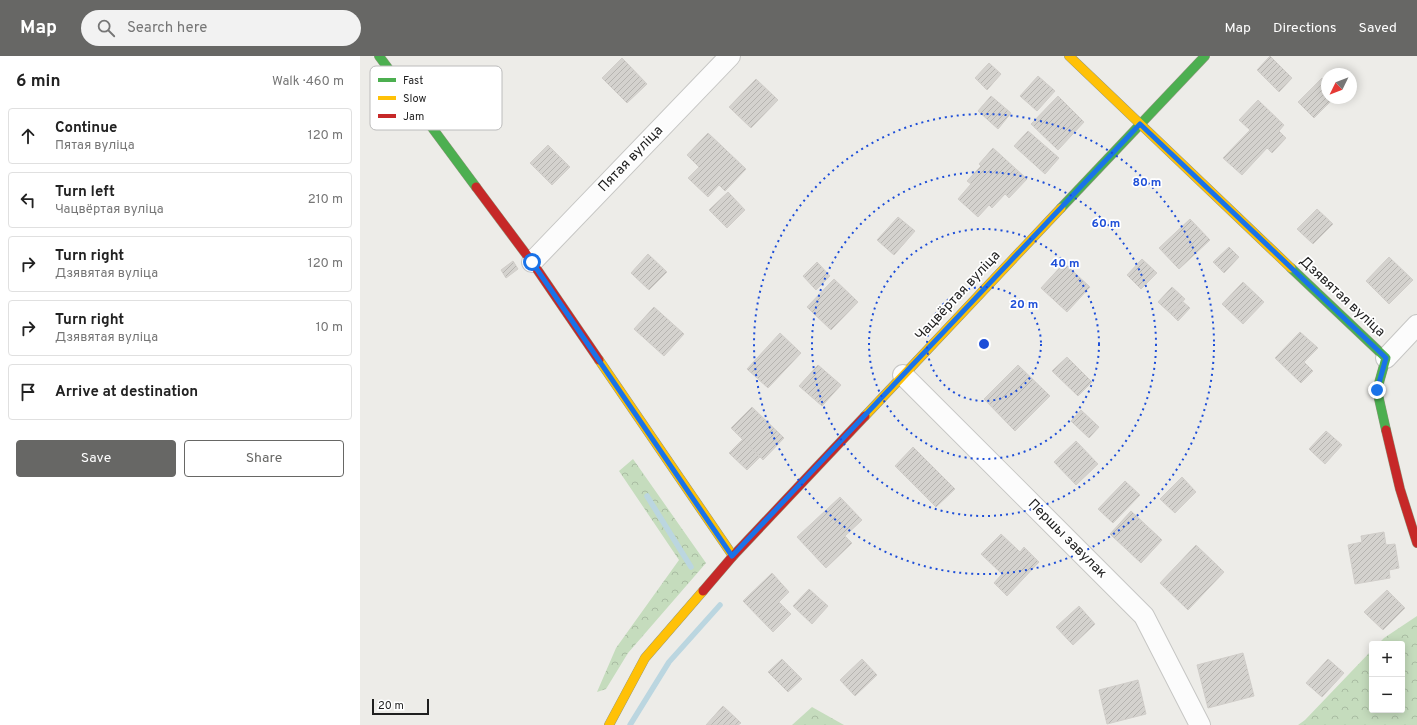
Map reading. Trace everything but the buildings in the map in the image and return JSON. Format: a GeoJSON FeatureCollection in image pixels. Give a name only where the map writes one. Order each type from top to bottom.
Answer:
{"type":"FeatureCollection","features":[{"type":"Feature","properties":{"kind":"street"},"geometry":{"type":"LineString","coordinates":[[379,56],[386,66]]}},
{"type":"Feature","properties":{"kind":"street","name":"Пятая вуліца"},"geometry":{"type":"LineString","coordinates":[[532,262],[730,56]]}},
{"type":"Feature","properties":{"kind":"street","name":"Дзявятая вуліца"},"geometry":{"type":"LineString","coordinates":[[1069,56],[1386,358],[1377,390],[1400,489],[1417,543]]}},
{"type":"Feature","properties":{"kind":"street","name":"Чацвёртая вуліца"},"geometry":{"type":"LineString","coordinates":[[608,725],[645,658],[732,556],[1205,56]]}},
{"type":"Feature","properties":{"kind":"street"},"geometry":{"type":"LineString","coordinates":[[434,130],[532,262],[732,556]]}},
{"type":"Feature","properties":{"kind":"street"},"geometry":{"type":"LineString","coordinates":[[1386,358],[1417,325]]}},
{"type":"Feature","properties":{"kind":"street","name":"Першы завулак"},"geometry":{"type":"LineString","coordinates":[[903,375],[1144,616],[1200,725]]}},
{"type":"Feature","properties":{"kind":"green space"},"geometry":{"type":"Polygon","coordinates":[[[633,459],[706,563],[628,653],[606,689],[597,692],[616,648],[679,560],[619,471],[633,459]]]}},
{"type":"Feature","properties":{"kind":"green space"},"geometry":{"type":"Polygon","coordinates":[[[1417,616],[1417,725],[1298,725],[1305,720],[1369,653],[1369,713],[1405,713],[1405,641],[1381,641],[1417,616]]]}},
{"type":"Feature","properties":{"kind":"green space"},"geometry":{"type":"Polygon","coordinates":[[[812,707],[844,725],[792,725],[812,707]]]}},
{"type":"Feature","properties":{"kind":"waterway"},"geometry":{"type":"LineString","coordinates":[[647,496],[691,567]]}},
{"type":"Feature","properties":{"kind":"waterway"},"geometry":{"type":"LineString","coordinates":[[630,725],[669,662],[720,605]]}},
{"type":"Feature","properties":{"kind":"traffic: fast"},"geometry":{"type":"LineString","coordinates":[[379,56],[386,66]]}},
{"type":"Feature","properties":{"kind":"traffic: fast"},"geometry":{"type":"LineString","coordinates":[[1061,208],[1205,56]]}},
{"type":"Feature","properties":{"kind":"traffic: fast"},"geometry":{"type":"LineString","coordinates":[[434,130],[476,187]]}},
{"type":"Feature","properties":{"kind":"traffic: fast"},"geometry":{"type":"LineString","coordinates":[[1291,268],[1386,358],[1377,390],[1386,430]]}},
{"type":"Feature","properties":{"kind":"traffic: slow"},"geometry":{"type":"LineString","coordinates":[[1069,56],[1291,268]]}},
{"type":"Feature","properties":{"kind":"traffic: slow"},"geometry":{"type":"LineString","coordinates":[[865,416],[1061,208]]}},
{"type":"Feature","properties":{"kind":"traffic: slow"},"geometry":{"type":"LineString","coordinates":[[599,360],[733,556]]}},
{"type":"Feature","properties":{"kind":"traffic: slow"},"geometry":{"type":"LineString","coordinates":[[609,725],[645,658],[703,591]]}},
{"type":"Feature","properties":{"kind":"traffic: jam"},"geometry":{"type":"LineString","coordinates":[[476,187],[532,262],[599,360]]}},
{"type":"Feature","properties":{"kind":"traffic: jam"},"geometry":{"type":"LineString","coordinates":[[703,591],[733,556],[865,416]]}},
{"type":"Feature","properties":{"kind":"traffic: jam"},"geometry":{"type":"LineString","coordinates":[[1386,430],[1400,489],[1417,543]]}},
{"type":"Feature","properties":{"kind":"route"},"geometry":{"type":"LineString","coordinates":[[532,262],[732,556],[1140,124],[1386,358],[1377,390]]}}]}
